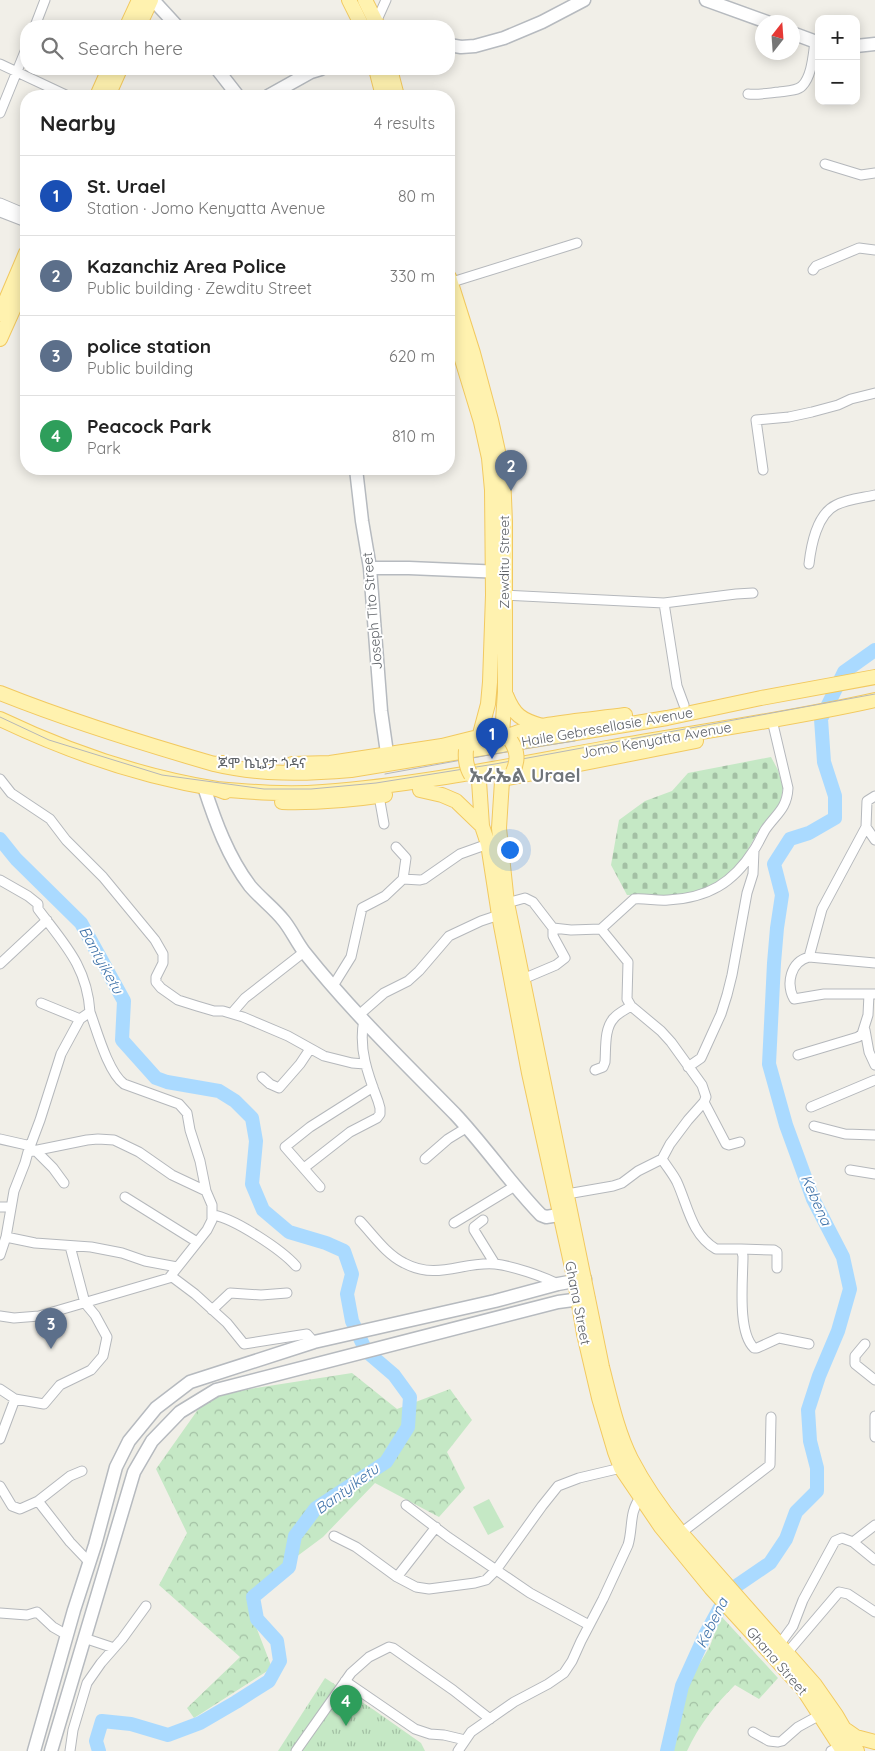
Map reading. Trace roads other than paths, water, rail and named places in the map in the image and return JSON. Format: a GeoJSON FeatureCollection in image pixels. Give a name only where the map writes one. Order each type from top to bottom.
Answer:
{"type":"FeatureCollection","features":[{"type":"Feature","properties":{"kind":"main road"},"geometry":{"type":"LineString","coordinates":[[130,20],[138,0]]}},
{"type":"Feature","properties":{"kind":"main road"},"geometry":{"type":"LineString","coordinates":[[142,20],[152,0],[171,20]]}},
{"type":"Feature","properties":{"kind":"main road"},"geometry":{"type":"LineString","coordinates":[[349,0],[359,20]]}},
{"type":"Feature","properties":{"kind":"main road"},"geometry":{"type":"LineString","coordinates":[[365,0],[375,20]]}},
{"type":"Feature","properties":{"kind":"main road"},"geometry":{"type":"LineString","coordinates":[[455,48],[482,44],[521,32],[584,0]]}},
{"type":"Feature","properties":{"kind":"main road"},"geometry":{"type":"LineString","coordinates":[[706,0],[755,18]]}},
{"type":"Feature","properties":{"kind":"main road"},"geometry":{"type":"LineString","coordinates":[[800,36],[815,41]]}},
{"type":"Feature","properties":{"kind":"main road"},"geometry":{"type":"LineString","coordinates":[[860,46],[875,44]]}},
{"type":"Feature","properties":{"kind":"main road"},"geometry":{"type":"LineString","coordinates":[[100,90],[106,75]]}},
{"type":"Feature","properties":{"kind":"main road"},"geometry":{"type":"LineString","coordinates":[[111,90],[117,75]]}},
{"type":"Feature","properties":{"kind":"main road"},"geometry":{"type":"LineString","coordinates":[[222,75],[233,90]]}},
{"type":"Feature","properties":{"kind":"main road"},"geometry":{"type":"LineString","coordinates":[[279,90],[306,75]]}},
{"type":"Feature","properties":{"kind":"main road"},"geometry":{"type":"LineString","coordinates":[[378,75],[382,90]]}},
{"type":"Feature","properties":{"kind":"main road"},"geometry":{"type":"LineString","coordinates":[[392,75],[395,90]]}},
{"type":"Feature","properties":{"kind":"main road"},"geometry":{"type":"LineString","coordinates":[[0,339],[3,317],[20,270]]}},
{"type":"Feature","properties":{"kind":"main road"},"geometry":{"type":"LineString","coordinates":[[3,317],[20,290]]}},
{"type":"Feature","properties":{"kind":"main road","name":"Zewditu Street"},"geometry":{"type":"LineString","coordinates":[[455,299],[476,363],[503,474],[504,522],[498,572]]}},
{"type":"Feature","properties":{"kind":"main road","name":"Zewditu Street"},"geometry":{"type":"LineString","coordinates":[[455,337],[489,458],[498,572],[507,737]]}},
{"type":"Feature","properties":{"kind":"main road","name":"Joseph Tito Street"},"geometry":{"type":"LineString","coordinates":[[357,475],[370,568],[386,753]]}},
{"type":"Feature","properties":{"kind":"main road"},"geometry":{"type":"LineString","coordinates":[[370,568],[498,572]]}},
{"type":"Feature","properties":{"kind":"main road","name":"Zewditu Street"},"geometry":{"type":"LineString","coordinates":[[473,741],[489,696],[498,595]]}},
{"type":"Feature","properties":{"kind":"main road","name":"Haile Gebresellasie Avenue"},"geometry":{"type":"LineString","coordinates":[[214,764],[255,772],[319,773],[352,770],[667,718],[875,677]]}},
{"type":"Feature","properties":{"kind":"main road"},"geometry":{"type":"LineString","coordinates":[[505,692],[510,704],[519,717],[526,722],[543,726]]}},
{"type":"Feature","properties":{"kind":"main road","name":"ጆሞ ኬኒያታ ጎዳና"},"geometry":{"type":"LineString","coordinates":[[0,693],[114,734],[214,764],[236,762],[281,764],[330,763],[473,741]]}},
{"type":"Feature","properties":{"kind":"main road","name":"Haile Gebresellasie Avenue"},"geometry":{"type":"LineString","coordinates":[[507,737],[516,732],[543,726],[684,705],[731,695],[743,694],[761,698]]}},
{"type":"Feature","properties":{"kind":"main road","name":"Jomo Kenyatta Avenue"},"geometry":{"type":"LineString","coordinates":[[0,719],[48,741],[166,778],[211,788],[283,793],[321,792],[373,787],[455,775],[770,721],[875,700]]}},
{"type":"Feature","properties":{"kind":"main road"},"geometry":{"type":"LineString","coordinates":[[508,777],[517,757],[516,749],[507,737],[495,732],[473,741],[465,759],[467,768],[475,778],[486,783],[508,777],[754,731],[770,721]]}},
{"type":"Feature","properties":{"kind":"main road","name":"Ghana Street"},"geometry":{"type":"LineString","coordinates":[[508,777],[498,828],[507,903],[567,1194],[583,1299],[610,1438],[621,1468],[661,1527],[696,1560],[746,1615],[783,1649],[815,1685],[857,1751]]}},
{"type":"Feature","properties":{"kind":"main road"},"geometry":{"type":"LineString","coordinates":[[475,778],[420,790],[336,801],[280,802],[237,796],[211,788],[220,830],[232,859],[256,893],[277,912],[304,952],[361,1018],[466,1128],[541,1215],[559,1215]]}},
{"type":"Feature","properties":{"kind":"main road","name":"Ghana Street"},"geometry":{"type":"LineString","coordinates":[[475,778],[482,826],[488,844],[499,916],[529,1073],[559,1215],[580,1280]]}},
{"type":"Feature","properties":{"kind":"main road"},"geometry":{"type":"LineString","coordinates":[[420,790],[442,795],[456,801],[482,826]]}},
{"type":"Feature","properties":{"kind":"main road"},"geometry":{"type":"LineString","coordinates":[[34,1751],[90,1563],[116,1467],[128,1441],[156,1408],[190,1382],[314,1342],[580,1280]]}},
{"type":"Feature","properties":{"kind":"main road"},"geometry":{"type":"LineString","coordinates":[[51,1751],[134,1472],[152,1442],[180,1412],[216,1390],[558,1302],[583,1299]]}},
{"type":"Feature","properties":{"kind":"main road"},"geometry":{"type":"LineString","coordinates":[[478,1323],[495,1301]]}},
{"type":"Feature","properties":{"kind":"main road"},"geometry":{"type":"LineString","coordinates":[[394,1324],[430,1335]]}},
{"type":"Feature","properties":{"kind":"main road","name":"Ghana Street"},"geometry":{"type":"LineString","coordinates":[[590,1333],[623,1441],[631,1459],[644,1482],[681,1533],[696,1560]]}},
{"type":"Feature","properties":{"kind":"main road","name":"Ghana Street"},"geometry":{"type":"LineString","coordinates":[[746,1615],[803,1689],[820,1715],[838,1750]]}},
{"type":"Feature","properties":{"kind":"main road"},"geometry":{"type":"LineString","coordinates":[[845,1730],[856,1737],[875,1742]]}},
{"type":"Feature","properties":{"kind":"street"},"geometry":{"type":"LineString","coordinates":[[37,20],[45,0]]}},
{"type":"Feature","properties":{"kind":"street"},"geometry":{"type":"LineString","coordinates":[[378,20],[386,0]]}},
{"type":"Feature","properties":{"kind":"street"},"geometry":{"type":"LineString","coordinates":[[748,94],[757,95],[802,87],[808,75],[815,50]]}},
{"type":"Feature","properties":{"kind":"street"},"geometry":{"type":"LineString","coordinates":[[0,64],[18,72]]}},
{"type":"Feature","properties":{"kind":"street"},"geometry":{"type":"LineString","coordinates":[[0,113],[20,66]]}},
{"type":"Feature","properties":{"kind":"street"},"geometry":{"type":"LineString","coordinates":[[24,75],[56,90]]}},
{"type":"Feature","properties":{"kind":"street"},"geometry":{"type":"LineString","coordinates":[[825,164],[861,175],[875,174]]}},
{"type":"Feature","properties":{"kind":"street"},"geometry":{"type":"LineString","coordinates":[[0,203],[20,211]]}},
{"type":"Feature","properties":{"kind":"street"},"geometry":{"type":"LineString","coordinates":[[0,212],[20,220]]}},
{"type":"Feature","properties":{"kind":"street"},"geometry":{"type":"LineString","coordinates":[[455,279],[577,243]]}},
{"type":"Feature","properties":{"kind":"street"},"geometry":{"type":"LineString","coordinates":[[813,270],[816,266],[859,248],[875,250]]}},
{"type":"Feature","properties":{"kind":"street"},"geometry":{"type":"LineString","coordinates":[[763,470],[756,420],[789,417],[821,410],[875,393]]}},
{"type":"Feature","properties":{"kind":"street"},"geometry":{"type":"LineString","coordinates":[[809,564],[814,535],[823,519],[834,506],[842,502],[875,495]]}},
{"type":"Feature","properties":{"kind":"street"},"geometry":{"type":"LineString","coordinates":[[498,595],[664,603],[753,593]]}},
{"type":"Feature","properties":{"kind":"street"},"geometry":{"type":"LineString","coordinates":[[664,603],[678,686],[684,705]]}},
{"type":"Feature","properties":{"kind":"street"},"geometry":{"type":"LineString","coordinates":[[553,928],[572,930],[601,929],[634,899],[670,900],[690,897],[717,888],[728,882],[738,872],[765,831],[785,806],[788,796],[788,788],[770,721]]}},
{"type":"Feature","properties":{"kind":"street"},"geometry":{"type":"LineString","coordinates":[[0,779],[11,793],[50,819],[66,840],[102,877],[155,940],[162,954],[163,963],[156,977],[156,982],[161,988],[178,1000],[232,1013],[288,1036],[310,1050],[338,1060],[365,1064]]}},
{"type":"Feature","properties":{"kind":"street"},"geometry":{"type":"LineString","coordinates":[[379,796],[384,824]]}},
{"type":"Feature","properties":{"kind":"street"},"geometry":{"type":"LineString","coordinates":[[809,957],[822,909],[866,827],[867,801],[875,796]]}},
{"type":"Feature","properties":{"kind":"street"},"geometry":{"type":"LineString","coordinates":[[866,827],[875,840]]}},
{"type":"Feature","properties":{"kind":"street"},"geometry":{"type":"LineString","coordinates":[[403,879],[420,880],[460,854],[488,844]]}},
{"type":"Feature","properties":{"kind":"street"},"geometry":{"type":"LineString","coordinates":[[333,986],[350,956],[362,908],[385,896],[403,879],[406,858],[396,846]]}},
{"type":"Feature","properties":{"kind":"street"},"geometry":{"type":"LineString","coordinates":[[688,1067],[701,1058],[721,1014],[727,995],[747,893],[753,874],[754,850]]}},
{"type":"Feature","properties":{"kind":"street"},"geometry":{"type":"LineString","coordinates":[[0,880],[38,904],[38,909]]}},
{"type":"Feature","properties":{"kind":"street"},"geometry":{"type":"LineString","coordinates":[[0,888],[38,909],[72,953],[86,985],[89,995],[90,1012],[111,1068],[119,1081],[179,1104],[187,1113],[206,1191],[212,1205],[213,1216],[207,1230],[169,1278],[39,1316],[14,1318],[0,1316]]}},
{"type":"Feature","properties":{"kind":"street"},"geometry":{"type":"LineString","coordinates":[[507,903],[522,898],[528,899],[539,909],[553,928],[554,936],[565,958],[523,979]]}},
{"type":"Feature","properties":{"kind":"street"},"geometry":{"type":"LineString","coordinates":[[304,1168],[350,1132],[380,1114],[380,1108],[365,1064],[361,1018],[384,994],[419,971],[449,936],[481,921],[499,916]]}},
{"type":"Feature","properties":{"kind":"street"},"geometry":{"type":"LineString","coordinates":[[0,964],[47,920]]}},
{"type":"Feature","properties":{"kind":"street"},"geometry":{"type":"LineString","coordinates":[[567,1194],[613,1186],[638,1170],[662,1159],[670,1144],[704,1102],[706,1092],[672,1042],[631,1006],[627,999],[628,962],[601,929]]}},
{"type":"Feature","properties":{"kind":"street"},"geometry":{"type":"LineString","coordinates":[[232,1013],[245,998],[304,952]]}},
{"type":"Feature","properties":{"kind":"street"},"geometry":{"type":"LineString","coordinates":[[875,963],[809,957],[802,959],[793,969],[789,990],[794,999],[824,994],[872,994],[864,1030],[869,1052],[875,1066]]}},
{"type":"Feature","properties":{"kind":"street"},"geometry":{"type":"LineString","coordinates":[[41,1003],[80,1019]]}},
{"type":"Feature","properties":{"kind":"street"},"geometry":{"type":"LineString","coordinates":[[595,1070],[603,1067],[605,1062],[610,1022],[614,1017],[631,1006]]}},
{"type":"Feature","properties":{"kind":"street"},"geometry":{"type":"LineString","coordinates":[[0,1255],[6,1237],[14,1191],[31,1150],[61,1054],[80,1019],[90,1012]]}},
{"type":"Feature","properties":{"kind":"street"},"geometry":{"type":"LineString","coordinates":[[798,1055],[858,1037],[864,1030]]}},
{"type":"Feature","properties":{"kind":"street"},"geometry":{"type":"LineString","coordinates":[[262,1077],[270,1084],[279,1088],[310,1050]]}},
{"type":"Feature","properties":{"kind":"street"},"geometry":{"type":"LineString","coordinates":[[811,1107],[875,1080]]}},
{"type":"Feature","properties":{"kind":"street"},"geometry":{"type":"LineString","coordinates":[[320,1187],[285,1146],[310,1127],[373,1087]]}},
{"type":"Feature","properties":{"kind":"street"},"geometry":{"type":"LineString","coordinates":[[704,1102],[726,1144],[740,1142]]}},
{"type":"Feature","properties":{"kind":"street"},"geometry":{"type":"LineString","coordinates":[[814,1126],[845,1134],[875,1135]]}},
{"type":"Feature","properties":{"kind":"street"},"geometry":{"type":"LineString","coordinates":[[425,1159],[448,1139],[466,1128]]}},
{"type":"Feature","properties":{"kind":"street"},"geometry":{"type":"LineString","coordinates":[[0,1139],[31,1150],[53,1168],[64,1183]]}},
{"type":"Feature","properties":{"kind":"street"},"geometry":{"type":"LineString","coordinates":[[31,1150],[87,1140],[114,1140],[139,1152],[172,1175],[206,1191]]}},
{"type":"Feature","properties":{"kind":"street"},"geometry":{"type":"LineString","coordinates":[[662,1159],[676,1180],[691,1220],[702,1237],[716,1249],[774,1250],[777,1252],[777,1268]]}},
{"type":"Feature","properties":{"kind":"street"},"geometry":{"type":"LineString","coordinates":[[850,1170],[875,1174]]}},
{"type":"Feature","properties":{"kind":"street"},"geometry":{"type":"LineString","coordinates":[[454,1223],[515,1186]]}},
{"type":"Feature","properties":{"kind":"street"},"geometry":{"type":"LineString","coordinates":[[125,1197],[197,1242]]}},
{"type":"Feature","properties":{"kind":"street"},"geometry":{"type":"LineString","coordinates":[[0,1207],[12,1207]]}},
{"type":"Feature","properties":{"kind":"street"},"geometry":{"type":"LineString","coordinates":[[213,1216],[222,1217],[234,1222],[280,1251],[296,1266]]}},
{"type":"Feature","properties":{"kind":"street"},"geometry":{"type":"LineString","coordinates":[[483,1220],[474,1226],[474,1230],[495,1264]]}},
{"type":"Feature","properties":{"kind":"street"},"geometry":{"type":"LineString","coordinates":[[360,1221],[394,1257],[414,1267],[436,1272],[495,1264],[542,1277],[558,1284]]}},
{"type":"Feature","properties":{"kind":"street"},"geometry":{"type":"LineString","coordinates":[[6,1237],[35,1243],[91,1247],[122,1252],[145,1261],[177,1267]]}},
{"type":"Feature","properties":{"kind":"street"},"geometry":{"type":"LineString","coordinates":[[0,1390],[15,1399],[44,1404],[60,1385],[91,1370],[103,1356],[107,1337],[95,1315],[85,1303],[70,1246]]}},
{"type":"Feature","properties":{"kind":"street"},"geometry":{"type":"LineString","coordinates":[[741,1248],[743,1256],[744,1321],[746,1333],[752,1346],[754,1348],[779,1338],[809,1344]]}},
{"type":"Feature","properties":{"kind":"street"},"geometry":{"type":"LineString","coordinates":[[170,1276],[227,1323],[244,1344],[307,1334],[314,1342]]}},
{"type":"Feature","properties":{"kind":"street"},"geometry":{"type":"LineString","coordinates":[[212,1310],[230,1293],[260,1295],[287,1293]]}},
{"type":"Feature","properties":{"kind":"street"},"geometry":{"type":"LineString","coordinates":[[865,1344],[855,1356],[855,1364],[875,1380]]}},
{"type":"Feature","properties":{"kind":"street"},"geometry":{"type":"LineString","coordinates":[[0,1439],[15,1399]]}},
{"type":"Feature","properties":{"kind":"street"},"geometry":{"type":"LineString","coordinates":[[875,1416],[875,1438]]}},
{"type":"Feature","properties":{"kind":"street"},"geometry":{"type":"LineString","coordinates":[[681,1533],[770,1465],[771,1417]]}},
{"type":"Feature","properties":{"kind":"street"},"geometry":{"type":"LineString","coordinates":[[334,1536],[356,1547],[397,1577],[416,1587],[429,1589],[475,1583],[486,1580],[496,1570],[558,1486],[579,1478],[621,1468]]}},
{"type":"Feature","properties":{"kind":"street"},"geometry":{"type":"LineString","coordinates":[[0,1486],[7,1499],[15,1508],[20,1509],[38,1501],[70,1476],[82,1471]]}},
{"type":"Feature","properties":{"kind":"street"},"geometry":{"type":"LineString","coordinates":[[458,1751],[472,1732],[514,1702],[564,1673],[604,1599],[628,1545],[631,1536],[633,1509],[640,1498]]}},
{"type":"Feature","properties":{"kind":"street"},"geometry":{"type":"LineString","coordinates":[[38,1501],[70,1542],[90,1563]]}},
{"type":"Feature","properties":{"kind":"street"},"geometry":{"type":"LineString","coordinates":[[406,1505],[530,1594],[589,1625]]}},
{"type":"Feature","properties":{"kind":"street"},"geometry":{"type":"LineString","coordinates":[[853,1542],[875,1525]]}},
{"type":"Feature","properties":{"kind":"street"},"geometry":{"type":"LineString","coordinates":[[397,1577],[436,1527]]}},
{"type":"Feature","properties":{"kind":"street"},"geometry":{"type":"LineString","coordinates":[[783,1649],[803,1600],[835,1540],[842,1538],[853,1542],[875,1560]]}},
{"type":"Feature","properties":{"kind":"street"},"geometry":{"type":"LineString","coordinates":[[783,1649],[839,1592],[844,1592],[875,1612]]}},
{"type":"Feature","properties":{"kind":"street"},"geometry":{"type":"LineString","coordinates":[[70,1751],[73,1730],[87,1683],[146,1606]]}},
{"type":"Feature","properties":{"kind":"street"},"geometry":{"type":"LineString","coordinates":[[0,1613],[27,1615],[37,1612],[53,1627],[67,1635]]}},
{"type":"Feature","properties":{"kind":"street"},"geometry":{"type":"LineString","coordinates":[[84,1638],[114,1648]]}},
{"type":"Feature","properties":{"kind":"street"},"geometry":{"type":"LineString","coordinates":[[296,1751],[351,1673],[370,1657],[389,1647],[452,1690],[490,1719]]}},
{"type":"Feature","properties":{"kind":"street"},"geometry":{"type":"LineString","coordinates":[[345,1681],[415,1729],[430,1734],[465,1740]]}},
{"type":"Feature","properties":{"kind":"street"},"geometry":{"type":"LineString","coordinates":[[753,1732],[769,1741],[782,1741],[798,1727],[820,1715]]}},
{"type":"Feature","properties":{"kind":"waterway","name":"Kebena"},"geometry":{"type":"LineString","coordinates":[[667,1751],[682,1686],[726,1593],[770,1563],[786,1539],[796,1512],[817,1491],[817,1468],[810,1441],[808,1410],[819,1376],[838,1331],[850,1289],[843,1257],[813,1199],[786,1125],[769,1064],[774,963],[782,895],[774,864],[790,839],[809,833],[835,818],[835,796],[824,762],[821,719],[844,672],[875,650]]}},
{"type":"Feature","properties":{"kind":"waterway","name":"Bantyiketu"},"geometry":{"type":"LineString","coordinates":[[0,839],[16,859],[81,923],[124,1001],[122,1040],[156,1078],[167,1082],[219,1091],[235,1101],[252,1118],[256,1141],[252,1184],[263,1210],[289,1232],[326,1243],[344,1251],[352,1274],[347,1294],[352,1321],[366,1351],[394,1375],[410,1397],[408,1427],[386,1462],[316,1508],[295,1536],[289,1567],[253,1597],[257,1619],[277,1641],[280,1661],[269,1681],[200,1723],[168,1735],[131,1724],[102,1721],[96,1741],[99,1751]]}},
{"type":"Feature","properties":{"kind":"tram line"},"geometry":{"type":"LineString","coordinates":[[0,717],[49,740],[162,775],[264,789],[311,789],[376,783],[495,764],[875,694]]}},
{"type":"Feature","properties":{"kind":"tram line"},"geometry":{"type":"LineString","coordinates":[[385,774],[575,741]]}},
{"type":"Feature","properties":{"kind":"place","name":"Kazanchiz Area Police"},"geometry":{"type":"Point","coordinates":[511,491]}},
{"type":"Feature","properties":{"kind":"place","name":"St. Urael"},"geometry":{"type":"Point","coordinates":[492,759]}},
{"type":"Feature","properties":{"kind":"place","name":"police station"},"geometry":{"type":"Point","coordinates":[51,1349]}},
{"type":"Feature","properties":{"kind":"place","name":"Peacock Park"},"geometry":{"type":"Point","coordinates":[346,1726]}},
{"type":"Feature","properties":{"kind":"district","name":"ኡራኤል Urael"},"geometry":{"type":"Point","coordinates":[525,775]}}]}
